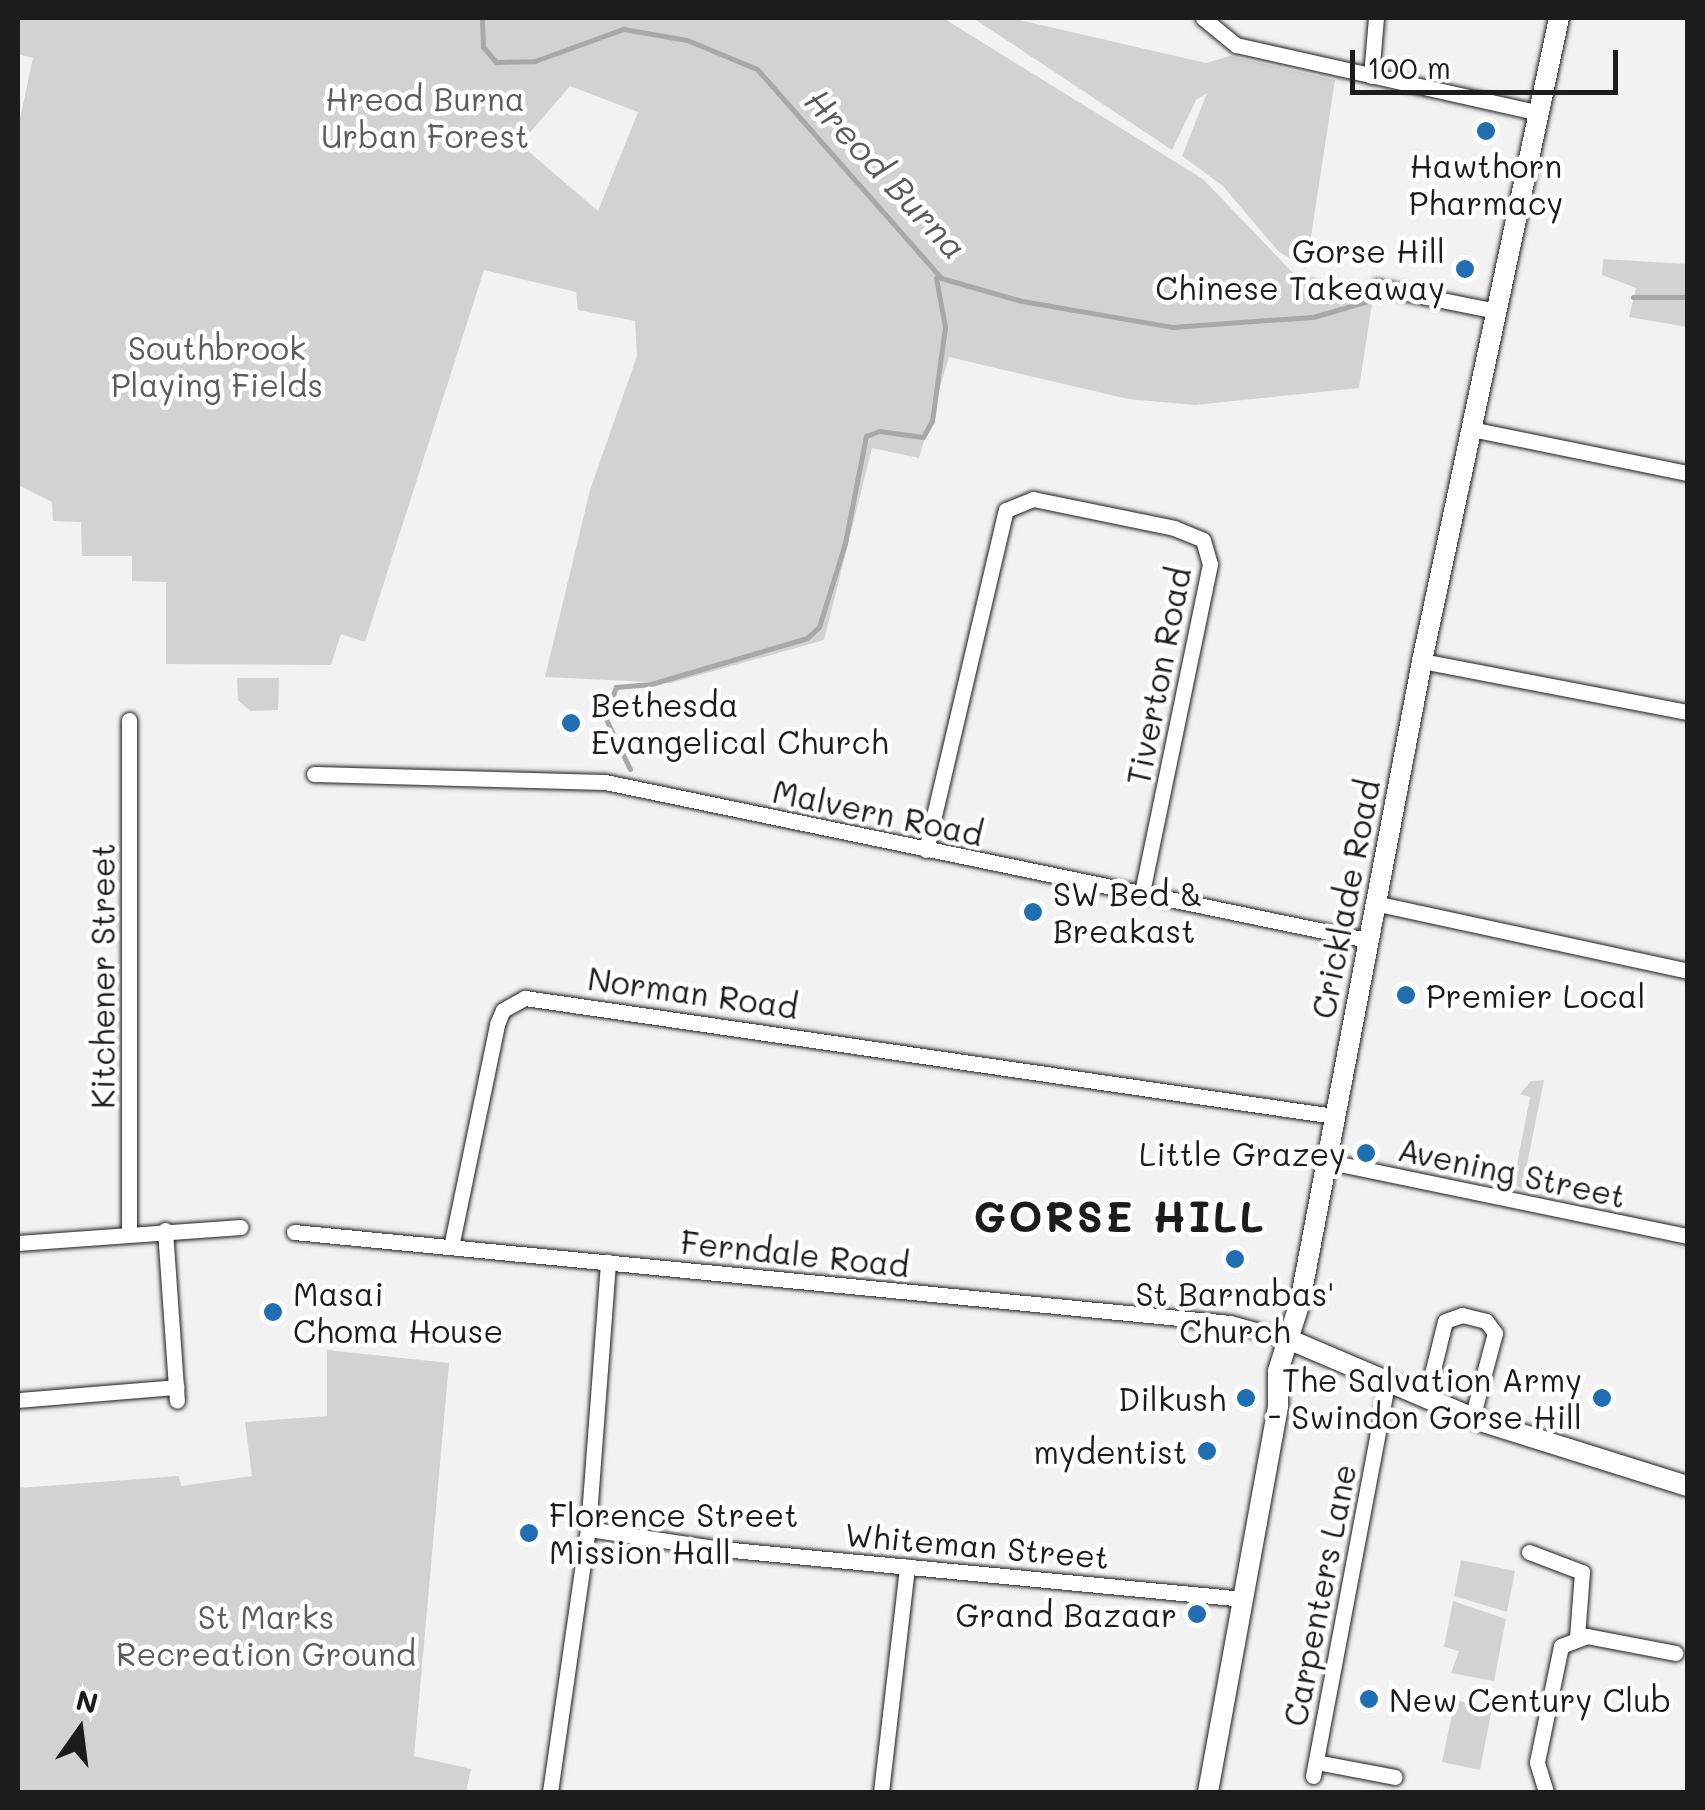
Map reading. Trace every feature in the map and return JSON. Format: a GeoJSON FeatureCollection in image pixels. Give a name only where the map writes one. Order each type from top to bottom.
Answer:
{"type":"FeatureCollection","features":[{"type":"Feature","properties":{"kind":"street"},"geometry":{"type":"LineString","coordinates":[[1203,18],[1236,46],[1539,112]]}},
{"type":"Feature","properties":{"kind":"street"},"geometry":{"type":"LineString","coordinates":[[1371,76],[1376,18]]}},
{"type":"Feature","properties":{"kind":"street","name":"Cricklade Road"},"geometry":{"type":"LineString","coordinates":[[1208,1792],[1288,1339],[1422,660],[1559,18]]}},
{"type":"Feature","properties":{"kind":"street"},"geometry":{"type":"LineString","coordinates":[[1376,288],[1496,311]]}},
{"type":"Feature","properties":{"kind":"street"},"geometry":{"type":"LineString","coordinates":[[1471,429],[1688,473]]}},
{"type":"Feature","properties":{"kind":"street","name":"Tiverton Road"},"geometry":{"type":"LineString","coordinates":[[926,850],[1006,510],[1033,499],[1174,528],[1204,540],[1210,564],[1141,896]]}},
{"type":"Feature","properties":{"kind":"street"},"geometry":{"type":"LineString","coordinates":[[1422,660],[1688,712]]}},
{"type":"Feature","properties":{"kind":"street","name":"Kitchener Street"},"geometry":{"type":"LineString","coordinates":[[129,720],[129,1233]]}},
{"type":"Feature","properties":{"kind":"street","name":"Malvern Road"},"geometry":{"type":"LineString","coordinates":[[314,774],[581,779],[1367,940]]}},
{"type":"Feature","properties":{"kind":"street"},"geometry":{"type":"LineString","coordinates":[[1374,903],[1688,971]]}},
{"type":"Feature","properties":{"kind":"street","name":"Norman Road"},"geometry":{"type":"LineString","coordinates":[[452,1247],[497,1024],[503,1010],[525,998],[1334,1116]]}},
{"type":"Feature","properties":{"kind":"street","name":"Avening Street"},"geometry":{"type":"LineString","coordinates":[[1325,1161],[1688,1236]]}},
{"type":"Feature","properties":{"kind":"street"},"geometry":{"type":"LineString","coordinates":[[18,1242],[240,1228]]}},
{"type":"Feature","properties":{"kind":"street"},"geometry":{"type":"LineString","coordinates":[[18,1400],[177,1394],[164,1230]]}},
{"type":"Feature","properties":{"kind":"street","name":"Ferndale Road"},"geometry":{"type":"LineString","coordinates":[[294,1232],[1230,1322],[1288,1339]]}},
{"type":"Feature","properties":{"kind":"street"},"geometry":{"type":"LineString","coordinates":[[550,1792],[588,1530],[608,1262]]}},
{"type":"Feature","properties":{"kind":"street"},"geometry":{"type":"LineString","coordinates":[[1426,1398],[1445,1321],[1457,1316],[1486,1321],[1495,1333],[1472,1418]]}},
{"type":"Feature","properties":{"kind":"street"},"geometry":{"type":"LineString","coordinates":[[1288,1339],[1472,1418],[1688,1486]]}},
{"type":"Feature","properties":{"kind":"street","name":"Carpenters Lane"},"geometry":{"type":"LineString","coordinates":[[1388,1380],[1313,1760],[1395,1778]]}},
{"type":"Feature","properties":{"kind":"street","name":"Whiteman Street"},"geometry":{"type":"LineString","coordinates":[[588,1530],[1244,1598]]}},
{"type":"Feature","properties":{"kind":"street"},"geometry":{"type":"LineString","coordinates":[[1529,1552],[1582,1572],[1577,1636],[1555,1658],[1537,1762],[1543,1788]]}},
{"type":"Feature","properties":{"kind":"street"},"geometry":{"type":"LineString","coordinates":[[881,1792],[908,1566]]}},
{"type":"Feature","properties":{"kind":"street"},"geometry":{"type":"LineString","coordinates":[[1577,1636],[1675,1653]]}},
{"type":"Feature","properties":{"kind":"green space"},"geometry":{"type":"Polygon","coordinates":[[[18,18],[943,18],[1203,179],[1292,272],[1374,291],[1359,388],[1195,405],[1128,399],[949,357],[919,458],[872,448],[824,640],[671,683],[545,677],[590,490],[637,356],[635,321],[578,310],[576,292],[484,270],[365,642],[341,634],[331,665],[166,664],[166,582],[132,581],[132,556],[82,556],[81,522],[53,521],[52,502],[18,485],[18,128],[33,58],[18,54],[18,18]],[[570,86],[520,144],[598,211],[638,112],[570,86]]]}},
{"type":"Feature","properties":{"kind":"green space"},"geometry":{"type":"Polygon","coordinates":[[[973,18],[1011,18],[1206,63],[1230,56],[1335,80],[1306,269],[1278,251],[1223,186],[1182,156],[1207,93],[1196,100],[1172,150],[973,18]]]}},
{"type":"Feature","properties":{"kind":"green space"},"geometry":{"type":"Polygon","coordinates":[[[1603,259],[1687,264],[1687,327],[1629,317],[1636,288],[1602,275],[1603,259]]]}},
{"type":"Feature","properties":{"kind":"green space"},"geometry":{"type":"Polygon","coordinates":[[[237,678],[279,678],[278,710],[250,711],[238,700],[237,678]]]}},
{"type":"Feature","properties":{"kind":"green space"},"geometry":{"type":"Polygon","coordinates":[[[1544,1080],[1522,1189],[1504,1178],[1515,1175],[1530,1097],[1520,1094],[1531,1081],[1544,1080]]]}},
{"type":"Feature","properties":{"kind":"green space","name":"St Marks Recreation Ground"},"geometry":{"type":"Polygon","coordinates":[[[327,1350],[449,1363],[414,1756],[471,1769],[466,1792],[18,1792],[18,1488],[179,1476],[181,1486],[252,1476],[245,1422],[327,1416],[327,1350]]]}},
{"type":"Feature","properties":{"kind":"green space"},"geometry":{"type":"Polygon","coordinates":[[[1461,1560],[1515,1571],[1507,1612],[1454,1596],[1461,1560]]]}},
{"type":"Feature","properties":{"kind":"green space"},"geometry":{"type":"Polygon","coordinates":[[[1453,1601],[1506,1619],[1494,1681],[1451,1673],[1459,1651],[1444,1647],[1453,1601]]]}},
{"type":"Feature","properties":{"kind":"green space"},"geometry":{"type":"Polygon","coordinates":[[[1455,1700],[1492,1708],[1480,1770],[1442,1762],[1455,1700]]]}},
{"type":"Feature","properties":{"kind":"waterway","name":"Hreod Burna"},"geometry":{"type":"LineString","coordinates":[[482,18],[483,47],[496,62],[535,61],[623,29],[687,40],[757,69],[941,278],[1022,301],[1172,327],[1313,317],[1368,301]]}},
{"type":"Feature","properties":{"kind":"waterway"},"geometry":{"type":"LineString","coordinates":[[630,769],[605,717],[616,687],[651,684],[807,638],[819,627],[845,543],[866,436],[879,431],[923,437],[932,421],[945,327],[936,278]]}},
{"type":"Feature","properties":{"kind":"waterway","name":"Hreod Burna"},"geometry":{"type":"LineString","coordinates":[[1633,297],[1688,297]]}},
{"type":"Feature","properties":{"kind":"place","name":"Hawthorn Pharmacy"},"geometry":{"type":"Point","coordinates":[1486,131]}},
{"type":"Feature","properties":{"kind":"place","name":"Gorse Hill Chinese Takeaway"},"geometry":{"type":"Point","coordinates":[1465,269]}},
{"type":"Feature","properties":{"kind":"place","name":"Bethesda Evangelical Church"},"geometry":{"type":"Point","coordinates":[571,723]}},
{"type":"Feature","properties":{"kind":"place","name":"SW Bed & Breakast"},"geometry":{"type":"Point","coordinates":[1033,912]}},
{"type":"Feature","properties":{"kind":"place","name":"Premier Local"},"geometry":{"type":"Point","coordinates":[1406,995]}},
{"type":"Feature","properties":{"kind":"place","name":"Little Grazey"},"geometry":{"type":"Point","coordinates":[1366,1153]}},
{"type":"Feature","properties":{"kind":"place","name":"St Barnabas' Church"},"geometry":{"type":"Point","coordinates":[1235,1259]}},
{"type":"Feature","properties":{"kind":"place","name":"Masai Choma House"},"geometry":{"type":"Point","coordinates":[273,1312]}},
{"type":"Feature","properties":{"kind":"place","name":"Dilkush"},"geometry":{"type":"Point","coordinates":[1246,1398]}},
{"type":"Feature","properties":{"kind":"place","name":"The Salvation Army - Swindon Gorse Hill"},"geometry":{"type":"Point","coordinates":[1602,1398]}},
{"type":"Feature","properties":{"kind":"place","name":"mydentist"},"geometry":{"type":"Point","coordinates":[1207,1451]}},
{"type":"Feature","properties":{"kind":"place","name":"Florence Street Mission Hall"},"geometry":{"type":"Point","coordinates":[529,1533]}},
{"type":"Feature","properties":{"kind":"place","name":"Grand Bazaar"},"geometry":{"type":"Point","coordinates":[1197,1614]}},
{"type":"Feature","properties":{"kind":"place","name":"New Century Club"},"geometry":{"type":"Point","coordinates":[1369,1699]}},
{"type":"Feature","properties":{"kind":"district","name":"GORSE HILL"},"geometry":{"type":"Point","coordinates":[1120,1216]}},
{"type":"Feature","properties":{"kind":"park label","name":"Hreod Burna Urban Forest"},"geometry":{"type":"Point","coordinates":[425,118]}},
{"type":"Feature","properties":{"kind":"park label","name":"Southbrook Playing Fields"},"geometry":{"type":"Point","coordinates":[217,366]}}]}
